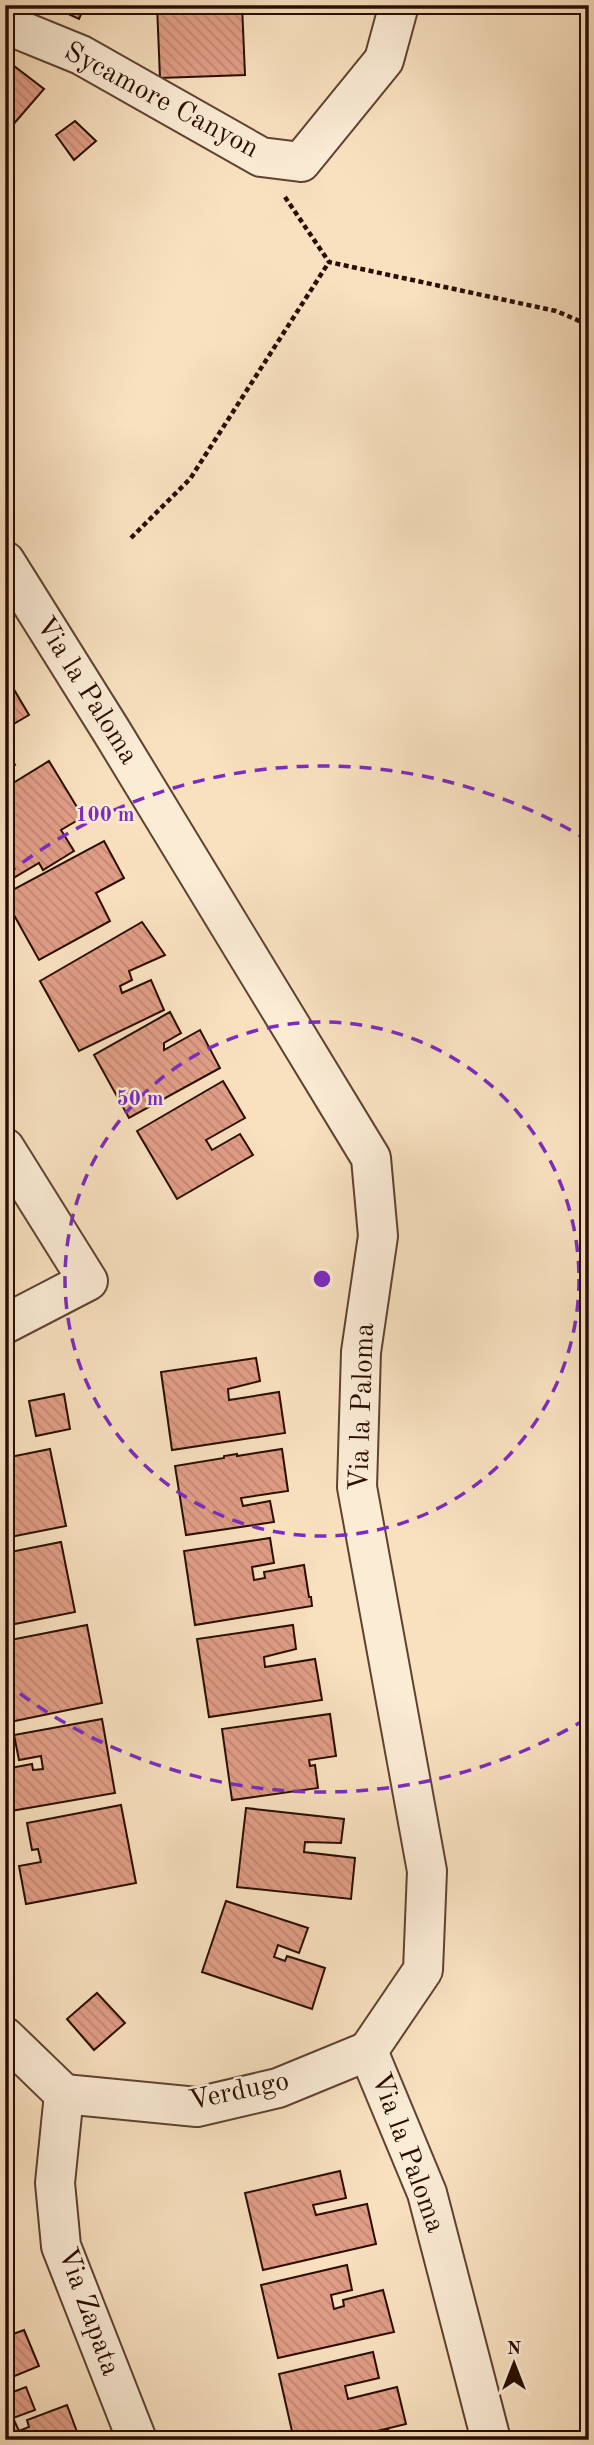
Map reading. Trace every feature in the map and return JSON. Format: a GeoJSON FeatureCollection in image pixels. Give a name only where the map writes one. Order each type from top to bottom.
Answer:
{"type":"FeatureCollection","features":[{"type":"Feature","properties":{"kind":"street","name":"Sycamore Canyon"},"geometry":{"type":"LineString","coordinates":[[5,24],[81,55],[261,158],[301,162],[384,60],[399,5]]}},
{"type":"Feature","properties":{"kind":"street","name":"Via la Paloma"},"geometry":{"type":"LineString","coordinates":[[5,561],[371,1158],[378,1236],[361,1352],[357,1487],[427,1871],[423,1970],[368,2051],[427,2193],[491,2440]]}},
{"type":"Feature","properties":{"kind":"street"},"geometry":{"type":"LineString","coordinates":[[5,1148],[88,1281],[5,1324]]}},
{"type":"Feature","properties":{"kind":"street"},"geometry":{"type":"LineString","coordinates":[[5,2037],[64,2094]]}},
{"type":"Feature","properties":{"kind":"street","name":"Verdugo"},"geometry":{"type":"LineString","coordinates":[[64,2094],[197,2106],[278,2088],[368,2051]]}},
{"type":"Feature","properties":{"kind":"street","name":"Via Zapata"},"geometry":{"type":"LineString","coordinates":[[64,2094],[55,2183],[61,2246],[137,2440]]}},
{"type":"Feature","properties":{"kind":"path"},"geometry":{"type":"LineString","coordinates":[[261,158],[329,262],[555,311],[589,325]]}},
{"type":"Feature","properties":{"kind":"path"},"geometry":{"type":"LineString","coordinates":[[131,538],[190,479],[329,262]]}},
{"type":"Feature","properties":{"kind":"building"},"geometry":{"type":"Polygon","coordinates":[[[49,5],[85,5],[79,19],[49,5]]]}},
{"type":"Feature","properties":{"kind":"building"},"geometry":{"type":"Polygon","coordinates":[[[157,5],[242,5],[245,75],[160,78],[157,5]]]}},
{"type":"Feature","properties":{"kind":"building"},"geometry":{"type":"Polygon","coordinates":[[[5,59],[44,89],[5,134],[5,59]]]}},
{"type":"Feature","properties":{"kind":"building"},"geometry":{"type":"Polygon","coordinates":[[[75,121],[96,141],[74,160],[56,135],[75,121]]]}},
{"type":"Feature","properties":{"kind":"building"},"geometry":{"type":"Polygon","coordinates":[[[9,681],[29,715],[5,729],[5,683],[9,681]]]}},
{"type":"Feature","properties":{"kind":"building"},"geometry":{"type":"Polygon","coordinates":[[[5,748],[15,765],[5,771],[5,748]]]}},
{"type":"Feature","properties":{"kind":"building"},"geometry":{"type":"Polygon","coordinates":[[[49,761],[83,817],[61,830],[74,851],[43,870],[39,863],[5,883],[5,788],[49,761]]]}},
{"type":"Feature","properties":{"kind":"building"},"geometry":{"type":"Polygon","coordinates":[[[104,841],[124,878],[96,893],[110,921],[39,960],[5,899],[5,894],[104,841]]]}},
{"type":"Feature","properties":{"kind":"building"},"geometry":{"type":"Polygon","coordinates":[[[142,922],[165,955],[129,971],[132,980],[120,986],[122,993],[151,980],[164,1010],[79,1051],[40,981],[142,922]]]}},
{"type":"Feature","properties":{"kind":"building"},"geometry":{"type":"Polygon","coordinates":[[[170,1012],[181,1033],[164,1043],[164,1050],[200,1030],[220,1068],[129,1118],[94,1055],[170,1012]]]}},
{"type":"Feature","properties":{"kind":"building"},"geometry":{"type":"Polygon","coordinates":[[[223,1081],[245,1118],[206,1140],[212,1150],[240,1134],[253,1155],[177,1199],[137,1131],[223,1081]]]}},
{"type":"Feature","properties":{"kind":"building"},"geometry":{"type":"Polygon","coordinates":[[[256,1358],[260,1381],[228,1389],[229,1400],[279,1392],[285,1433],[172,1450],[161,1372],[256,1358]]]}},
{"type":"Feature","properties":{"kind":"building"},"geometry":{"type":"Polygon","coordinates":[[[64,1394],[70,1429],[36,1436],[29,1401],[64,1394]]]}},
{"type":"Feature","properties":{"kind":"building"},"geometry":{"type":"Polygon","coordinates":[[[50,1449],[66,1526],[5,1538],[5,1458],[50,1449]]]}},
{"type":"Feature","properties":{"kind":"building"},"geometry":{"type":"Polygon","coordinates":[[[282,1449],[288,1491],[241,1498],[243,1506],[270,1501],[274,1522],[186,1535],[175,1466],[224,1456],[282,1449]]]}},
{"type":"Feature","properties":{"kind":"building"},"geometry":{"type":"Polygon","coordinates":[[[270,1538],[274,1563],[252,1567],[254,1580],[265,1578],[264,1572],[304,1565],[312,1606],[195,1625],[184,1551],[270,1538]]]}},
{"type":"Feature","properties":{"kind":"building"},"geometry":{"type":"Polygon","coordinates":[[[61,1542],[75,1612],[5,1626],[5,1603],[12,1601],[9,1585],[5,1585],[5,1553],[61,1542]]]}},
{"type":"Feature","properties":{"kind":"building"},"geometry":{"type":"Polygon","coordinates":[[[87,1625],[102,1703],[5,1723],[5,1641],[87,1625]]]}},
{"type":"Feature","properties":{"kind":"building"},"geometry":{"type":"Polygon","coordinates":[[[293,1625],[296,1649],[264,1657],[265,1667],[315,1659],[322,1700],[209,1717],[197,1639],[293,1625]]]}},
{"type":"Feature","properties":{"kind":"building"},"geometry":{"type":"Polygon","coordinates":[[[330,1714],[336,1756],[309,1760],[310,1766],[315,1765],[318,1788],[232,1800],[222,1729],[330,1714]]]}},
{"type":"Feature","properties":{"kind":"building"},"geometry":{"type":"Polygon","coordinates":[[[102,1719],[115,1793],[5,1812],[5,1769],[32,1764],[33,1770],[43,1769],[41,1756],[19,1760],[14,1735],[102,1719]]]}},
{"type":"Feature","properties":{"kind":"building"},"geometry":{"type":"Polygon","coordinates":[[[121,1805],[136,1883],[26,1904],[19,1866],[41,1862],[38,1849],[32,1850],[27,1823],[121,1805]]]}},
{"type":"Feature","properties":{"kind":"building"},"geometry":{"type":"Polygon","coordinates":[[[246,1808],[344,1819],[341,1843],[305,1842],[304,1852],[355,1858],[351,1899],[237,1887],[246,1808]]]}},
{"type":"Feature","properties":{"kind":"building"},"geometry":{"type":"Polygon","coordinates":[[[226,1901],[308,1928],[299,1953],[278,1945],[274,1957],[285,1961],[287,1956],[325,1968],[312,2009],[202,1972],[226,1901]]]}},
{"type":"Feature","properties":{"kind":"building"},"geometry":{"type":"Polygon","coordinates":[[[97,1993],[125,2023],[94,2050],[67,2019],[97,1993]]]}},
{"type":"Feature","properties":{"kind":"building"},"geometry":{"type":"Polygon","coordinates":[[[340,2171],[346,2198],[313,2205],[316,2215],[367,2204],[376,2244],[263,2270],[245,2193],[340,2171]]]}},
{"type":"Feature","properties":{"kind":"building"},"geometry":{"type":"Polygon","coordinates":[[[347,2265],[352,2290],[331,2295],[334,2309],[344,2306],[343,2300],[383,2290],[394,2332],[278,2358],[261,2285],[347,2265]]]}},
{"type":"Feature","properties":{"kind":"building"},"geometry":{"type":"Polygon","coordinates":[[[24,2330],[39,2366],[5,2380],[5,2337],[24,2330]]]}},
{"type":"Feature","properties":{"kind":"building"},"geometry":{"type":"Polygon","coordinates":[[[373,2352],[379,2378],[345,2386],[348,2399],[397,2387],[406,2424],[340,2440],[294,2440],[279,2374],[373,2352]]]}},
{"type":"Feature","properties":{"kind":"building"},"geometry":{"type":"Polygon","coordinates":[[[26,2387],[35,2410],[13,2418],[19,2431],[29,2427],[27,2420],[67,2405],[80,2440],[5,2440],[5,2395],[26,2387]]]}},
{"type":"Feature","properties":{"kind":"building"},"geometry":{"type":"Polygon","coordinates":[[[388,2429],[391,2440],[369,2440],[368,2435],[388,2429]]]}}]}
